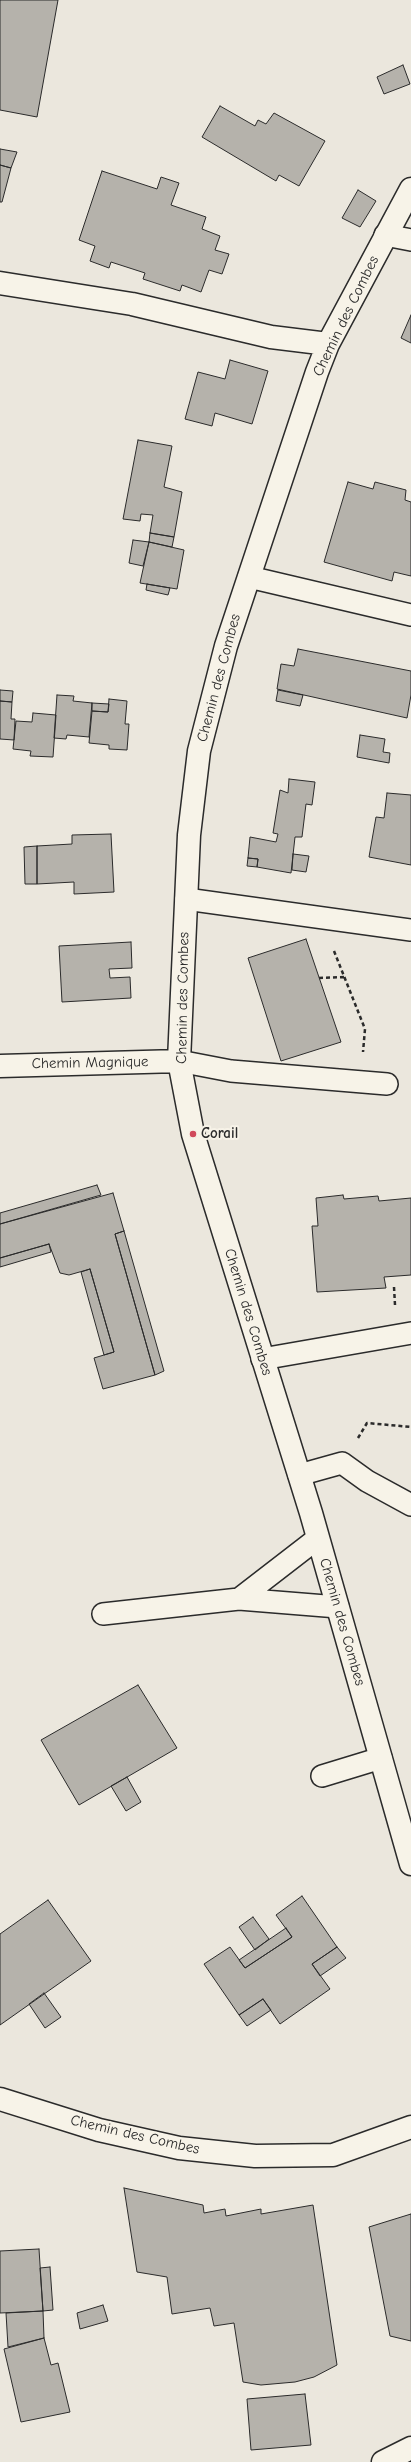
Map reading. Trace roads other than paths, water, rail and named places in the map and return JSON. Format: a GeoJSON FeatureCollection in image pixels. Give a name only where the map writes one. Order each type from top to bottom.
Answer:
{"type":"FeatureCollection","features":[{"type":"Feature","properties":{"kind":"street","name":"Chemin des Combes"},"geometry":{"type":"LineString","coordinates":[[411,189],[328,344],[317,372],[226,646],[199,751],[189,835],[180,1061],[193,1134],[318,1538],[411,1864]]}},
{"type":"Feature","properties":{"kind":"street"},"geometry":{"type":"LineString","coordinates":[[0,283],[132,304],[271,338],[328,344]]}},
{"type":"Feature","properties":{"kind":"street","name":"Chemin Magnique"},"geometry":{"type":"LineString","coordinates":[[0,1066],[180,1061]]}},
{"type":"Feature","properties":{"kind":"street","name":"Chemin des Combes"},"geometry":{"type":"LineString","coordinates":[[0,2099],[99,2130],[179,2148],[256,2156],[333,2155],[411,2127]]}},
{"type":"Feature","properties":{"kind":"street"},"geometry":{"type":"LineString","coordinates":[[383,2462],[411,2448]]}},
{"type":"Feature","properties":{"kind":"lane"},"geometry":{"type":"LineString","coordinates":[[386,235],[411,240]]}},
{"type":"Feature","properties":{"kind":"lane"},"geometry":{"type":"LineString","coordinates":[[248,577],[411,615]]}},
{"type":"Feature","properties":{"kind":"lane"},"geometry":{"type":"LineString","coordinates":[[186,898],[411,930]]}},
{"type":"Feature","properties":{"kind":"lane"},"geometry":{"type":"LineString","coordinates":[[180,1061],[231,1071],[387,1084]]}},
{"type":"Feature","properties":{"kind":"lane"},"geometry":{"type":"LineString","coordinates":[[262,1359],[325,1350],[411,1333]]}},
{"type":"Feature","properties":{"kind":"lane"},"geometry":{"type":"LineString","coordinates":[[299,1475],[342,1463],[367,1481],[411,1505]]}},
{"type":"Feature","properties":{"kind":"lane"},"geometry":{"type":"LineString","coordinates":[[239,1599],[318,1538]]}},
{"type":"Feature","properties":{"kind":"lane"},"geometry":{"type":"LineString","coordinates":[[103,1614],[239,1599],[338,1607]]}},
{"type":"Feature","properties":{"kind":"lane"},"geometry":{"type":"LineString","coordinates":[[322,1776],[381,1758]]}},
{"type":"Feature","properties":{"kind":"place","name":"Corail"},"geometry":{"type":"Point","coordinates":[193,1134]}}]}
